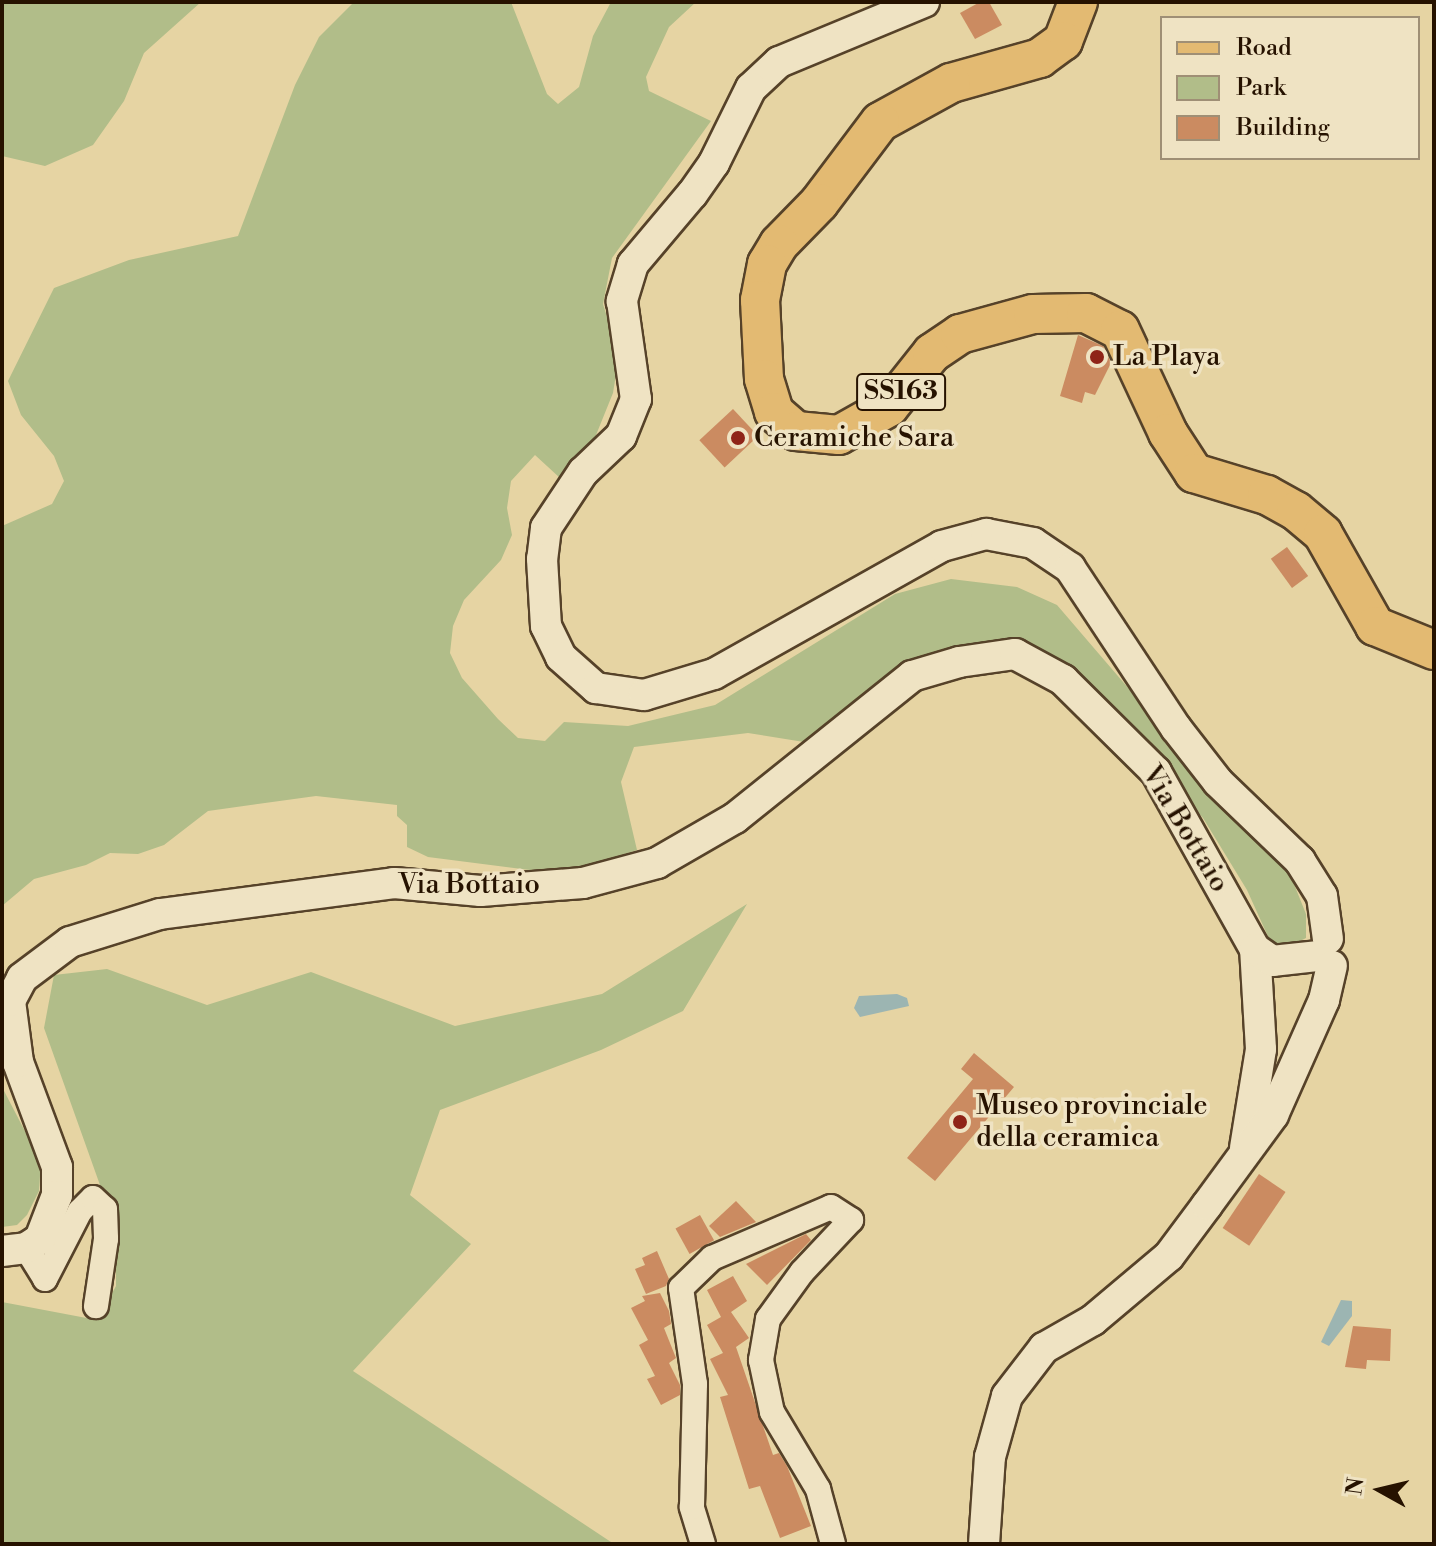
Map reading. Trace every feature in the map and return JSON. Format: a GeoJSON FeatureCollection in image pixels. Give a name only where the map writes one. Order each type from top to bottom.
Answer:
{"type":"FeatureCollection","features":[{"type":"Feature","properties":{"kind":"main road","name":"SS163"},"geometry":{"type":"LineString","coordinates":[[1078,2],[1063,41],[1040,58],[951,83],[880,122],[819,203],[779,244],[767,264],[760,300],[764,379],[774,412],[796,431],[839,435],[889,407],[932,353],[960,334],[1033,314],[1086,313],[1120,330],[1168,433],[1194,473],[1219,485],[1267,495],[1296,511],[1323,534],[1375,626],[1434,650]]}},
{"type":"Feature","properties":{"kind":"street"},"geometry":{"type":"LineString","coordinates":[[924,2],[779,62],[751,88],[700,184],[633,264],[622,301],[636,399],[621,436],[583,472],[546,528],[542,559],[546,626],[561,657],[596,688],[644,695],[714,674],[942,546],[986,534],[1033,543],[1070,568],[1184,738],[1218,782],[1300,861],[1322,896],[1326,954],[1324,1000],[1273,1115],[1245,1148],[1169,1256],[1093,1320],[1044,1348],[1007,1396],[990,1457],[984,1544]]}},
{"type":"Feature","properties":{"kind":"street","name":"Via Bottaio"},"geometry":{"type":"LineString","coordinates":[[14,1249],[47,1229],[57,1195],[57,1167],[18,1062],[10,1001],[22,978],[70,942],[160,914],[394,883],[481,891],[583,883],[657,863],[735,818],[912,676],[959,662],[1015,654],[1063,680],[1112,726],[1156,772],[1255,949]]}},
{"type":"Feature","properties":{"kind":"street"},"geometry":{"type":"LineString","coordinates":[[1255,949],[1272,961],[1326,954]]}},
{"type":"Feature","properties":{"kind":"street"},"geometry":{"type":"LineString","coordinates":[[1245,1148],[1261,1049],[1255,949]]}},
{"type":"Feature","properties":{"kind":"street"},"geometry":{"type":"LineString","coordinates":[[14,1249],[45,1279],[80,1211],[93,1198],[105,1209],[106,1239],[96,1306]]}},
{"type":"Feature","properties":{"kind":"street"},"geometry":{"type":"LineString","coordinates":[[703,1544],[692,1507],[695,1384],[681,1288],[712,1258],[831,1207],[851,1220],[802,1272],[768,1319],[761,1360],[772,1412],[818,1489],[833,1544]]}},
{"type":"Feature","properties":{"kind":"green space"},"geometry":{"type":"Polygon","coordinates":[[[2,2],[201,2],[144,53],[124,101],[93,145],[45,166],[2,156],[2,2]]]}},
{"type":"Feature","properties":{"kind":"green space"},"geometry":{"type":"Polygon","coordinates":[[[354,2],[511,2],[547,94],[558,104],[579,87],[593,36],[611,2],[696,2],[669,27],[646,77],[649,91],[711,121],[612,258],[603,304],[619,356],[613,393],[594,440],[560,478],[535,455],[511,481],[507,508],[512,535],[501,560],[464,600],[453,626],[450,653],[462,678],[498,719],[518,738],[545,741],[564,722],[628,726],[715,705],[895,594],[951,579],[1017,587],[1057,605],[1292,879],[1306,914],[1306,938],[1284,949],[1271,943],[1247,890],[1203,818],[1150,759],[999,646],[804,742],[748,733],[634,747],[621,782],[637,850],[582,868],[530,870],[428,857],[407,847],[407,825],[397,816],[397,805],[316,796],[208,811],[164,845],[138,854],[110,853],[86,865],[34,879],[2,906],[2,526],[52,504],[64,481],[54,456],[21,415],[8,381],[54,288],[129,260],[238,236],[295,85],[319,37],[354,2]]]}},
{"type":"Feature","properties":{"kind":"green space"},"geometry":{"type":"Polygon","coordinates":[[[747,904],[683,1011],[601,1050],[440,1110],[410,1195],[471,1244],[353,1371],[614,1544],[2,1544],[2,1302],[97,1320],[116,1286],[116,1230],[44,1028],[54,975],[107,969],[207,1005],[311,972],[455,1026],[602,994],[747,904]]]}},
{"type":"Feature","properties":{"kind":"green space"},"geometry":{"type":"Polygon","coordinates":[[[2,1087],[41,1162],[39,1191],[27,1215],[17,1225],[2,1227],[2,1087]]]}},
{"type":"Feature","properties":{"kind":"water"},"geometry":{"type":"Polygon","coordinates":[[[897,994],[907,998],[909,1006],[860,1017],[854,1008],[859,996],[897,994]]]}},
{"type":"Feature","properties":{"kind":"water"},"geometry":{"type":"Polygon","coordinates":[[[1341,1300],[1352,1301],[1352,1316],[1329,1346],[1321,1342],[1341,1300]]]}},
{"type":"Feature","properties":{"kind":"building"},"geometry":{"type":"Polygon","coordinates":[[[980,2],[989,2],[1002,25],[975,39],[960,13],[980,2]]]}},
{"type":"Feature","properties":{"kind":"building"},"geometry":{"type":"Polygon","coordinates":[[[1078,335],[1103,346],[1111,363],[1095,395],[1085,392],[1082,403],[1060,396],[1078,335]]]}},
{"type":"Feature","properties":{"kind":"building"},"geometry":{"type":"Polygon","coordinates":[[[733,409],[758,436],[725,467],[699,440],[733,409]]]}},
{"type":"Feature","properties":{"kind":"building"},"geometry":{"type":"Polygon","coordinates":[[[1287,547],[1308,576],[1292,588],[1271,559],[1287,547]]]}},
{"type":"Feature","properties":{"kind":"building","name":"Museo provinciale della ceramica"},"geometry":{"type":"Polygon","coordinates":[[[974,1053],[1014,1087],[935,1181],[907,1158],[973,1079],[961,1069],[974,1053]]]}},
{"type":"Feature","properties":{"kind":"building"},"geometry":{"type":"Polygon","coordinates":[[[1259,1174],[1286,1192],[1249,1246],[1223,1228],[1259,1174]]]}},
{"type":"Feature","properties":{"kind":"building"},"geometry":{"type":"Polygon","coordinates":[[[736,1201],[756,1222],[720,1237],[709,1226],[736,1201]]]}},
{"type":"Feature","properties":{"kind":"building"},"geometry":{"type":"Polygon","coordinates":[[[700,1215],[714,1240],[690,1254],[676,1229],[700,1215]]]}},
{"type":"Feature","properties":{"kind":"building"},"geometry":{"type":"Polygon","coordinates":[[[806,1234],[811,1240],[767,1285],[746,1264],[806,1234]]]}},
{"type":"Feature","properties":{"kind":"building"},"geometry":{"type":"Polygon","coordinates":[[[657,1251],[669,1279],[666,1286],[646,1294],[635,1269],[645,1265],[642,1258],[657,1251]]]}},
{"type":"Feature","properties":{"kind":"building"},"geometry":{"type":"Polygon","coordinates":[[[733,1276],[747,1301],[731,1312],[749,1338],[736,1347],[773,1455],[779,1453],[787,1466],[811,1526],[780,1538],[760,1486],[749,1489],[720,1397],[728,1395],[710,1359],[723,1353],[707,1325],[721,1317],[707,1290],[733,1276]]]}},
{"type":"Feature","properties":{"kind":"building"},"geometry":{"type":"Polygon","coordinates":[[[660,1293],[669,1311],[671,1324],[664,1328],[676,1358],[669,1363],[680,1385],[680,1395],[661,1405],[647,1379],[655,1376],[639,1345],[648,1340],[631,1308],[645,1301],[642,1296],[660,1293]]]}},
{"type":"Feature","properties":{"kind":"building"},"geometry":{"type":"Polygon","coordinates":[[[1353,1326],[1391,1329],[1390,1361],[1367,1360],[1366,1369],[1345,1367],[1353,1326]]]}},
{"type":"Feature","properties":{"kind":"place","name":"La Playa"},"geometry":{"type":"Point","coordinates":[1097,357]}},
{"type":"Feature","properties":{"kind":"place","name":"Ceramiche Sara"},"geometry":{"type":"Point","coordinates":[738,438]}},
{"type":"Feature","properties":{"kind":"place","name":"Museo provinciale della ceramica"},"geometry":{"type":"Point","coordinates":[960,1122]}}]}
